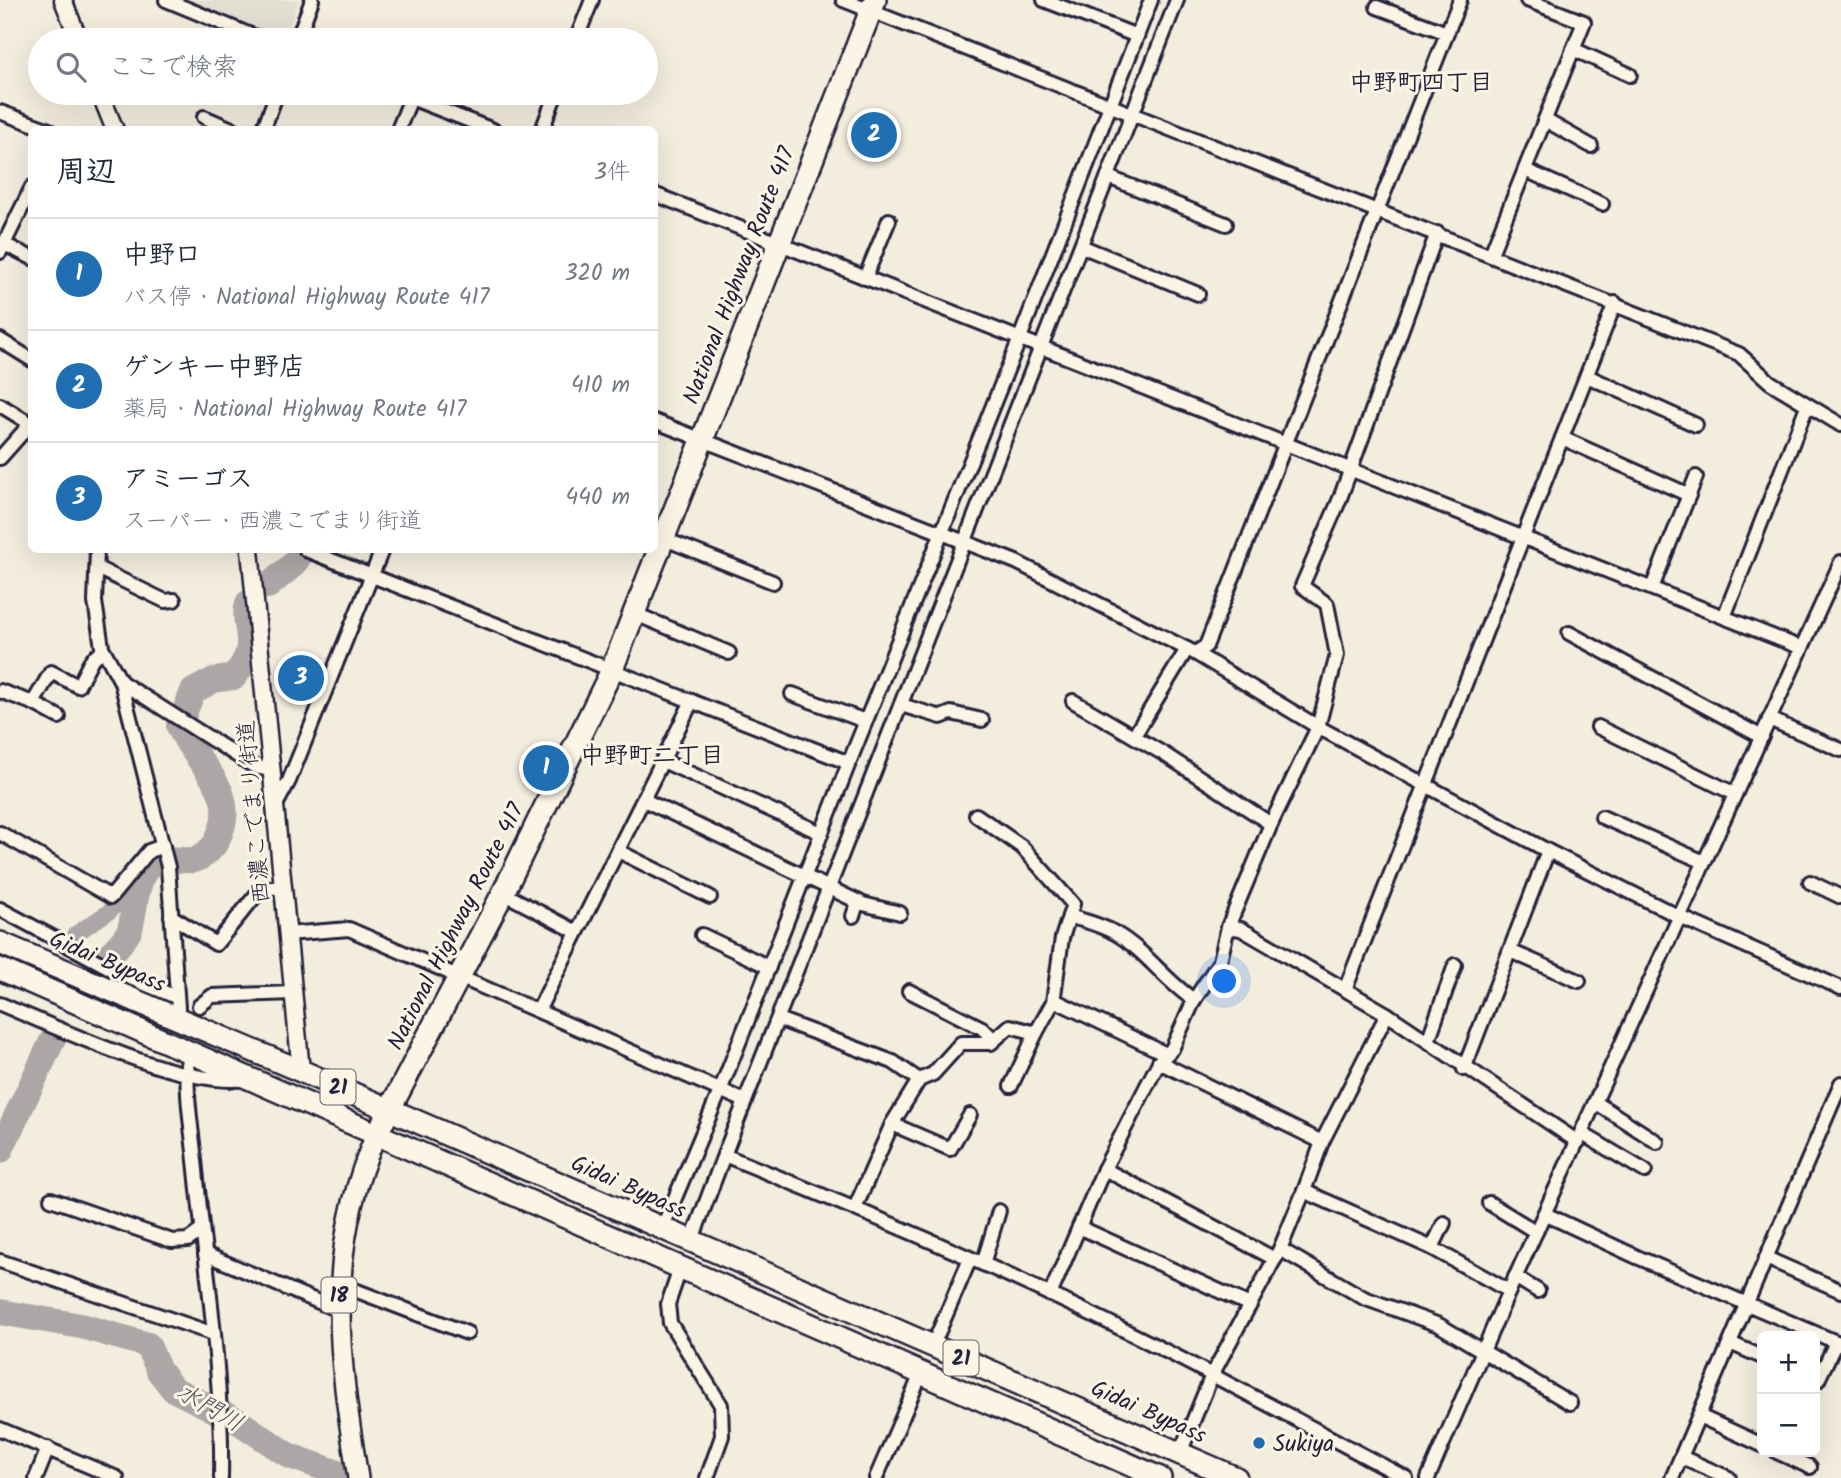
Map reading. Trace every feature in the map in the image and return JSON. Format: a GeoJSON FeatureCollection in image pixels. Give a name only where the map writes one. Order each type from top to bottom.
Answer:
{"type":"FeatureCollection","features":[{"type":"Feature","properties":{"kind":"highway","name":"National Highway Route 417"},"geometry":{"type":"LineString","coordinates":[[658,549],[873,5]]}},
{"type":"Feature","properties":{"kind":"highway","name":"National Highway Route 417"},"geometry":{"type":"LineString","coordinates":[[376,1135],[503,893],[611,672],[656,553]]}},
{"type":"Feature","properties":{"kind":"highway","name":"Gidai Bypass"},"geometry":{"type":"LineString","coordinates":[[0,943],[175,1007],[301,1071],[1236,1478]]}},
{"type":"Feature","properties":{"kind":"highway","name":"21"},"geometry":{"type":"LineString","coordinates":[[0,970],[187,1063],[246,1079],[674,1263],[1160,1478]]}},
{"type":"Feature","properties":{"kind":"main road","name":"18"},"geometry":{"type":"LineString","coordinates":[[356,1469],[339,1284],[348,1211],[360,1172],[376,1135]]}},
{"type":"Feature","properties":{"kind":"street"},"geometry":{"type":"LineString","coordinates":[[63,0],[74,28]]}},
{"type":"Feature","properties":{"kind":"street"},"geometry":{"type":"LineString","coordinates":[[166,0],[235,28]]}},
{"type":"Feature","properties":{"kind":"street"},"geometry":{"type":"LineString","coordinates":[[302,28],[312,0]]}},
{"type":"Feature","properties":{"kind":"street"},"geometry":{"type":"LineString","coordinates":[[581,28],[592,0]]}},
{"type":"Feature","properties":{"kind":"street"},"geometry":{"type":"LineString","coordinates":[[843,0],[873,5],[1121,110],[1615,303],[1739,355],[1770,382],[1841,425]]}},
{"type":"Feature","properties":{"kind":"street"},"geometry":{"type":"LineString","coordinates":[[1044,0],[1137,36]]}},
{"type":"Feature","properties":{"kind":"street"},"geometry":{"type":"LineString","coordinates":[[678,1236],[733,1096],[769,967],[817,882],[901,705],[954,535],[1030,342],[1082,246],[1108,177],[1137,36],[1151,0]]}},
{"type":"Feature","properties":{"kind":"street"},"geometry":{"type":"LineString","coordinates":[[678,1236],[724,1155],[733,1096],[778,1019],[817,882],[821,834],[865,721],[954,535],[1121,110],[1177,0]]}},
{"type":"Feature","properties":{"kind":"street"},"geometry":{"type":"LineString","coordinates":[[1134,736],[1191,651],[1206,646],[1460,0]]}},
{"type":"Feature","properties":{"kind":"street"},"geometry":{"type":"LineString","coordinates":[[1491,254],[1584,22],[1527,0]]}},
{"type":"Feature","properties":{"kind":"street"},"geometry":{"type":"LineString","coordinates":[[1377,7],[1447,33]]}},
{"type":"Feature","properties":{"kind":"street"},"geometry":{"type":"LineString","coordinates":[[1573,49],[1630,75]]}},
{"type":"Feature","properties":{"kind":"street"},"geometry":{"type":"LineString","coordinates":[[105,105],[113,126]]}},
{"type":"Feature","properties":{"kind":"street"},"geometry":{"type":"LineString","coordinates":[[267,126],[273,105]]}},
{"type":"Feature","properties":{"kind":"street"},"geometry":{"type":"LineString","coordinates":[[400,126],[408,105]]}},
{"type":"Feature","properties":{"kind":"street"},"geometry":{"type":"LineString","coordinates":[[429,105],[483,126]]}},
{"type":"Feature","properties":{"kind":"street"},"geometry":{"type":"LineString","coordinates":[[544,126],[551,105]]}},
{"type":"Feature","properties":{"kind":"street"},"geometry":{"type":"LineString","coordinates":[[0,112],[38,126]]}},
{"type":"Feature","properties":{"kind":"street"},"geometry":{"type":"LineString","coordinates":[[204,117],[225,126]]}},
{"type":"Feature","properties":{"kind":"street"},"geometry":{"type":"LineString","coordinates":[[1545,120],[1591,146]]}},
{"type":"Feature","properties":{"kind":"street"},"geometry":{"type":"LineString","coordinates":[[1525,170],[1602,204]]}},
{"type":"Feature","properties":{"kind":"street"},"geometry":{"type":"LineString","coordinates":[[1108,177],[1226,224]]}},
{"type":"Feature","properties":{"kind":"street"},"geometry":{"type":"LineString","coordinates":[[28,195],[2,248],[28,257]]}},
{"type":"Feature","properties":{"kind":"street"},"geometry":{"type":"LineString","coordinates":[[658,196],[1287,442],[1802,648]]}},
{"type":"Feature","properties":{"kind":"street"},"geometry":{"type":"LineString","coordinates":[[864,278],[889,220]]}},
{"type":"Feature","properties":{"kind":"street"},"geometry":{"type":"LineString","coordinates":[[1050,1295],[1104,1169],[1161,1058],[1172,1049],[1194,1000],[1220,961],[1228,927],[1271,824],[1318,727],[1337,655],[1327,604],[1302,586],[1339,501],[1437,233]]}},
{"type":"Feature","properties":{"kind":"street"},"geometry":{"type":"LineString","coordinates":[[1082,246],[1198,293]]}},
{"type":"Feature","properties":{"kind":"street"},"geometry":{"type":"LineString","coordinates":[[1345,990],[1615,303]]}},
{"type":"Feature","properties":{"kind":"street"},"geometry":{"type":"LineString","coordinates":[[0,340],[28,358]]}},
{"type":"Feature","properties":{"kind":"street"},"geometry":{"type":"LineString","coordinates":[[1587,376],[1696,425]]}},
{"type":"Feature","properties":{"kind":"street"},"geometry":{"type":"LineString","coordinates":[[0,405],[28,428]]}},
{"type":"Feature","properties":{"kind":"street"},"geometry":{"type":"LineString","coordinates":[[1724,617],[1807,406]]}},
{"type":"Feature","properties":{"kind":"street"},"geometry":{"type":"LineString","coordinates":[[658,422],[954,535],[1016,562],[1191,651],[1318,727],[1548,851],[1680,917],[1841,988]]}},
{"type":"Feature","properties":{"kind":"street"},"geometry":{"type":"LineString","coordinates":[[0,458],[28,430]]}},
{"type":"Feature","properties":{"kind":"street"},"geometry":{"type":"LineString","coordinates":[[1562,438],[1689,495]]}},
{"type":"Feature","properties":{"kind":"street"},"geometry":{"type":"LineString","coordinates":[[1652,588],[1696,477]]}},
{"type":"Feature","properties":{"kind":"street"},"geometry":{"type":"LineString","coordinates":[[662,538],[773,582]]}},
{"type":"Feature","properties":{"kind":"street"},"geometry":{"type":"LineString","coordinates":[[97,553],[95,602],[103,650],[121,682],[164,848],[171,916],[175,1007]]}},
{"type":"Feature","properties":{"kind":"street","name":"西濃こでまり街道"},"geometry":{"type":"LineString","coordinates":[[250,553],[301,1071]]}},
{"type":"Feature","properties":{"kind":"street"},"geometry":{"type":"LineString","coordinates":[[315,553],[611,672],[849,763]]}},
{"type":"Feature","properties":{"kind":"street"},"geometry":{"type":"LineString","coordinates":[[276,805],[289,781],[381,553]]}},
{"type":"Feature","properties":{"kind":"street"},"geometry":{"type":"LineString","coordinates":[[1428,1478],[1515,1277],[1841,562]]}},
{"type":"Feature","properties":{"kind":"street"},"geometry":{"type":"LineString","coordinates":[[96,568],[165,601],[174,600]]}},
{"type":"Feature","properties":{"kind":"street"},"geometry":{"type":"LineString","coordinates":[[634,613],[729,653]]}},
{"type":"Feature","properties":{"kind":"street"},"geometry":{"type":"LineString","coordinates":[[1569,633],[1762,737]]}},
{"type":"Feature","properties":{"kind":"street"},"geometry":{"type":"LineString","coordinates":[[33,703],[51,673],[78,686],[92,659],[103,650]]}},
{"type":"Feature","properties":{"kind":"street"},"geometry":{"type":"LineString","coordinates":[[121,682],[255,767],[272,770]]}},
{"type":"Feature","properties":{"kind":"street"},"geometry":{"type":"LineString","coordinates":[[0,691],[33,703],[59,717]]}},
{"type":"Feature","properties":{"kind":"street"},"geometry":{"type":"LineString","coordinates":[[792,694],[865,721]]}},
{"type":"Feature","properties":{"kind":"street"},"geometry":{"type":"LineString","coordinates":[[537,1011],[692,701]]}},
{"type":"Feature","properties":{"kind":"street"},"geometry":{"type":"LineString","coordinates":[[1073,701],[1134,736],[1271,824]]}},
{"type":"Feature","properties":{"kind":"street"},"geometry":{"type":"LineString","coordinates":[[901,705],[941,717],[951,713],[982,720]]}},
{"type":"Feature","properties":{"kind":"street"},"geometry":{"type":"LineString","coordinates":[[1769,719],[1841,750]]}},
{"type":"Feature","properties":{"kind":"street"},"geometry":{"type":"LineString","coordinates":[[1598,727],[1735,794]]}},
{"type":"Feature","properties":{"kind":"street"},"geometry":{"type":"LineString","coordinates":[[663,761],[821,834]]}},
{"type":"Feature","properties":{"kind":"street"},"geometry":{"type":"LineString","coordinates":[[644,800],[858,901],[900,913]]}},
{"type":"Feature","properties":{"kind":"street"},"geometry":{"type":"LineString","coordinates":[[976,815],[1030,857],[1073,904],[1062,938],[1054,1000],[1035,1033],[1012,1086]]}},
{"type":"Feature","properties":{"kind":"street"},"geometry":{"type":"LineString","coordinates":[[1602,817],[1704,862]]}},
{"type":"Feature","properties":{"kind":"street"},"geometry":{"type":"LineString","coordinates":[[0,833],[111,897],[149,851],[164,848]]}},
{"type":"Feature","properties":{"kind":"street"},"geometry":{"type":"LineString","coordinates":[[618,851],[710,897]]}},
{"type":"Feature","properties":{"kind":"street"},"geometry":{"type":"LineString","coordinates":[[1464,1069],[1548,851]]}},
{"type":"Feature","properties":{"kind":"street"},"geometry":{"type":"LineString","coordinates":[[1810,882],[1841,897]]}},
{"type":"Feature","properties":{"kind":"street"},"geometry":{"type":"LineString","coordinates":[[171,916],[216,944],[261,889],[283,887]]}},
{"type":"Feature","properties":{"kind":"street"},"geometry":{"type":"LineString","coordinates":[[503,893],[577,932]]}},
{"type":"Feature","properties":{"kind":"street"},"geometry":{"type":"LineString","coordinates":[[853,916],[858,901]]}},
{"type":"Feature","properties":{"kind":"street"},"geometry":{"type":"LineString","coordinates":[[0,909],[123,975],[175,1007]]}},
{"type":"Feature","properties":{"kind":"street"},"geometry":{"type":"LineString","coordinates":[[1069,916],[1115,932],[1143,954],[1172,986],[1194,1000]]}},
{"type":"Feature","properties":{"kind":"street"},"geometry":{"type":"LineString","coordinates":[[1228,927],[1241,929],[1387,1014],[1464,1069],[1579,1137],[1645,1171]]}},
{"type":"Feature","properties":{"kind":"street"},"geometry":{"type":"LineString","coordinates":[[287,934],[349,929],[733,1096]]}},
{"type":"Feature","properties":{"kind":"street"},"geometry":{"type":"LineString","coordinates":[[702,935],[769,967]]}},
{"type":"Feature","properties":{"kind":"street"},"geometry":{"type":"LineString","coordinates":[[1510,951],[1579,981]]}},
{"type":"Feature","properties":{"kind":"street"},"geometry":{"type":"LineString","coordinates":[[1428,1041],[1455,965]]}},
{"type":"Feature","properties":{"kind":"street"},"geometry":{"type":"LineString","coordinates":[[909,991],[982,1028],[995,1040]]}},
{"type":"Feature","properties":{"kind":"street"},"geometry":{"type":"LineString","coordinates":[[199,1006],[212,996],[293,993]]}},
{"type":"Feature","properties":{"kind":"street"},"geometry":{"type":"LineString","coordinates":[[1054,1000],[1322,1142]]}},
{"type":"Feature","properties":{"kind":"street"},"geometry":{"type":"LineString","coordinates":[[0,1004],[162,1068],[187,1063],[222,1424],[221,1478]]}},
{"type":"Feature","properties":{"kind":"street"},"geometry":{"type":"LineString","coordinates":[[1180,1453],[1212,1375],[1278,1254],[1322,1142],[1387,1014]]}},
{"type":"Feature","properties":{"kind":"street"},"geometry":{"type":"LineString","coordinates":[[778,1019],[893,1062],[919,1080]]}},
{"type":"Feature","properties":{"kind":"street"},"geometry":{"type":"LineString","coordinates":[[856,1208],[892,1124],[919,1080],[933,1074],[961,1044],[995,1040],[1010,1026],[1035,1033]]}},
{"type":"Feature","properties":{"kind":"street"},"geometry":{"type":"LineString","coordinates":[[1672,1478],[1841,1083]]}},
{"type":"Feature","properties":{"kind":"street"},"geometry":{"type":"LineString","coordinates":[[1595,1102],[1657,1142]]}},
{"type":"Feature","properties":{"kind":"street"},"geometry":{"type":"LineString","coordinates":[[892,1124],[950,1149],[970,1115]]}},
{"type":"Feature","properties":{"kind":"street"},"geometry":{"type":"LineString","coordinates":[[724,1155],[856,1208],[1050,1295],[1212,1375],[1406,1478]]}},
{"type":"Feature","properties":{"kind":"street"},"geometry":{"type":"LineString","coordinates":[[1104,1169],[1364,1297],[1439,1325],[1570,1403]]}},
{"type":"Feature","properties":{"kind":"street"},"geometry":{"type":"LineString","coordinates":[[1304,1191],[1432,1248],[1509,1291]]}},
{"type":"Feature","properties":{"kind":"street"},"geometry":{"type":"LineString","coordinates":[[51,1199],[172,1241],[188,1240],[202,1230]]}},
{"type":"Feature","properties":{"kind":"street"},"geometry":{"type":"LineString","coordinates":[[1489,1203],[1536,1232]]}},
{"type":"Feature","properties":{"kind":"street"},"geometry":{"type":"LineString","coordinates":[[933,1345],[999,1211]]}},
{"type":"Feature","properties":{"kind":"street"},"geometry":{"type":"LineString","coordinates":[[1545,1214],[1839,1343],[1820,1376]]}},
{"type":"Feature","properties":{"kind":"street"},"geometry":{"type":"LineString","coordinates":[[1432,1248],[1444,1223]]}},
{"type":"Feature","properties":{"kind":"street"},"geometry":{"type":"LineString","coordinates":[[1079,1227],[1250,1305]]}},
{"type":"Feature","properties":{"kind":"street"},"geometry":{"type":"LineString","coordinates":[[205,1254],[340,1311]]}},
{"type":"Feature","properties":{"kind":"street"},"geometry":{"type":"LineString","coordinates":[[1766,1258],[1841,1292]]}},
{"type":"Feature","properties":{"kind":"street"},"geometry":{"type":"LineString","coordinates":[[0,1261],[214,1334]]}},
{"type":"Feature","properties":{"kind":"street"},"geometry":{"type":"LineString","coordinates":[[674,1263],[668,1304],[670,1323],[721,1405],[722,1436],[707,1478]]}},
{"type":"Feature","properties":{"kind":"street"},"geometry":{"type":"LineString","coordinates":[[1515,1277],[1538,1291]]}},
{"type":"Feature","properties":{"kind":"street"},"geometry":{"type":"LineString","coordinates":[[339,1284],[467,1333]]}},
{"type":"Feature","properties":{"kind":"street"},"geometry":{"type":"LineString","coordinates":[[1730,1343],[1757,1355]]}},
{"type":"Feature","properties":{"kind":"street"},"geometry":{"type":"LineString","coordinates":[[876,1478],[921,1374]]}},
{"type":"Feature","properties":{"kind":"street"},"geometry":{"type":"LineString","coordinates":[[1699,1416],[1757,1443]]}},
{"type":"Feature","properties":{"kind":"street"},"geometry":{"type":"LineString","coordinates":[[0,1429],[117,1478]]}},
{"type":"Feature","properties":{"kind":"street"},"geometry":{"type":"LineString","coordinates":[[36,1478],[48,1448]]}},
{"type":"Feature","properties":{"kind":"street"},"geometry":{"type":"LineString","coordinates":[[1681,1457],[1729,1478]]}},
{"type":"Feature","properties":{"kind":"street"},"geometry":{"type":"LineString","coordinates":[[1788,1457],[1810,1467]]}},
{"type":"Feature","properties":{"kind":"shaded area"},"geometry":{"type":"Polygon","coordinates":[[[179,0],[299,0],[288,28],[244,28],[179,0]]]}},
{"type":"Feature","properties":{"kind":"waterway","name":"水門川"},"geometry":{"type":"LineString","coordinates":[[268,586],[294,564],[301,553]]}},
{"type":"Feature","properties":{"kind":"waterway","name":"水門川"},"geometry":{"type":"LineString","coordinates":[[110,955],[130,929],[138,888],[148,867],[158,860],[196,859],[207,852],[217,840],[223,823],[221,794],[179,726],[193,691],[214,680],[234,677],[244,662],[249,645],[246,613],[248,603]]}},
{"type":"Feature","properties":{"kind":"waterway"},"geometry":{"type":"LineString","coordinates":[[74,935],[110,911],[141,883]]}},
{"type":"Feature","properties":{"kind":"waterway","name":"水門川"},"geometry":{"type":"LineString","coordinates":[[0,1151],[53,1039]]}},
{"type":"Feature","properties":{"kind":"waterway","name":"水門川"},"geometry":{"type":"LineString","coordinates":[[0,1312],[81,1326],[148,1345],[159,1371],[173,1389],[239,1422],[290,1456],[352,1478]]}},
{"type":"Feature","properties":{"kind":"place","name":"ゲンキー中野店"},"geometry":{"type":"Point","coordinates":[874,135]}},
{"type":"Feature","properties":{"kind":"place","name":"アミーゴス"},"geometry":{"type":"Point","coordinates":[301,678]}},
{"type":"Feature","properties":{"kind":"place","name":"中野口"},"geometry":{"type":"Point","coordinates":[546,768]}},
{"type":"Feature","properties":{"kind":"place","name":"Sukiya"},"geometry":{"type":"Point","coordinates":[1259,1443]}},
{"type":"Feature","properties":{"kind":"district","name":"中野町四丁目"},"geometry":{"type":"Point","coordinates":[1421,82]}},
{"type":"Feature","properties":{"kind":"district","name":"中野町二丁目"},"geometry":{"type":"Point","coordinates":[652,755]}}]}
